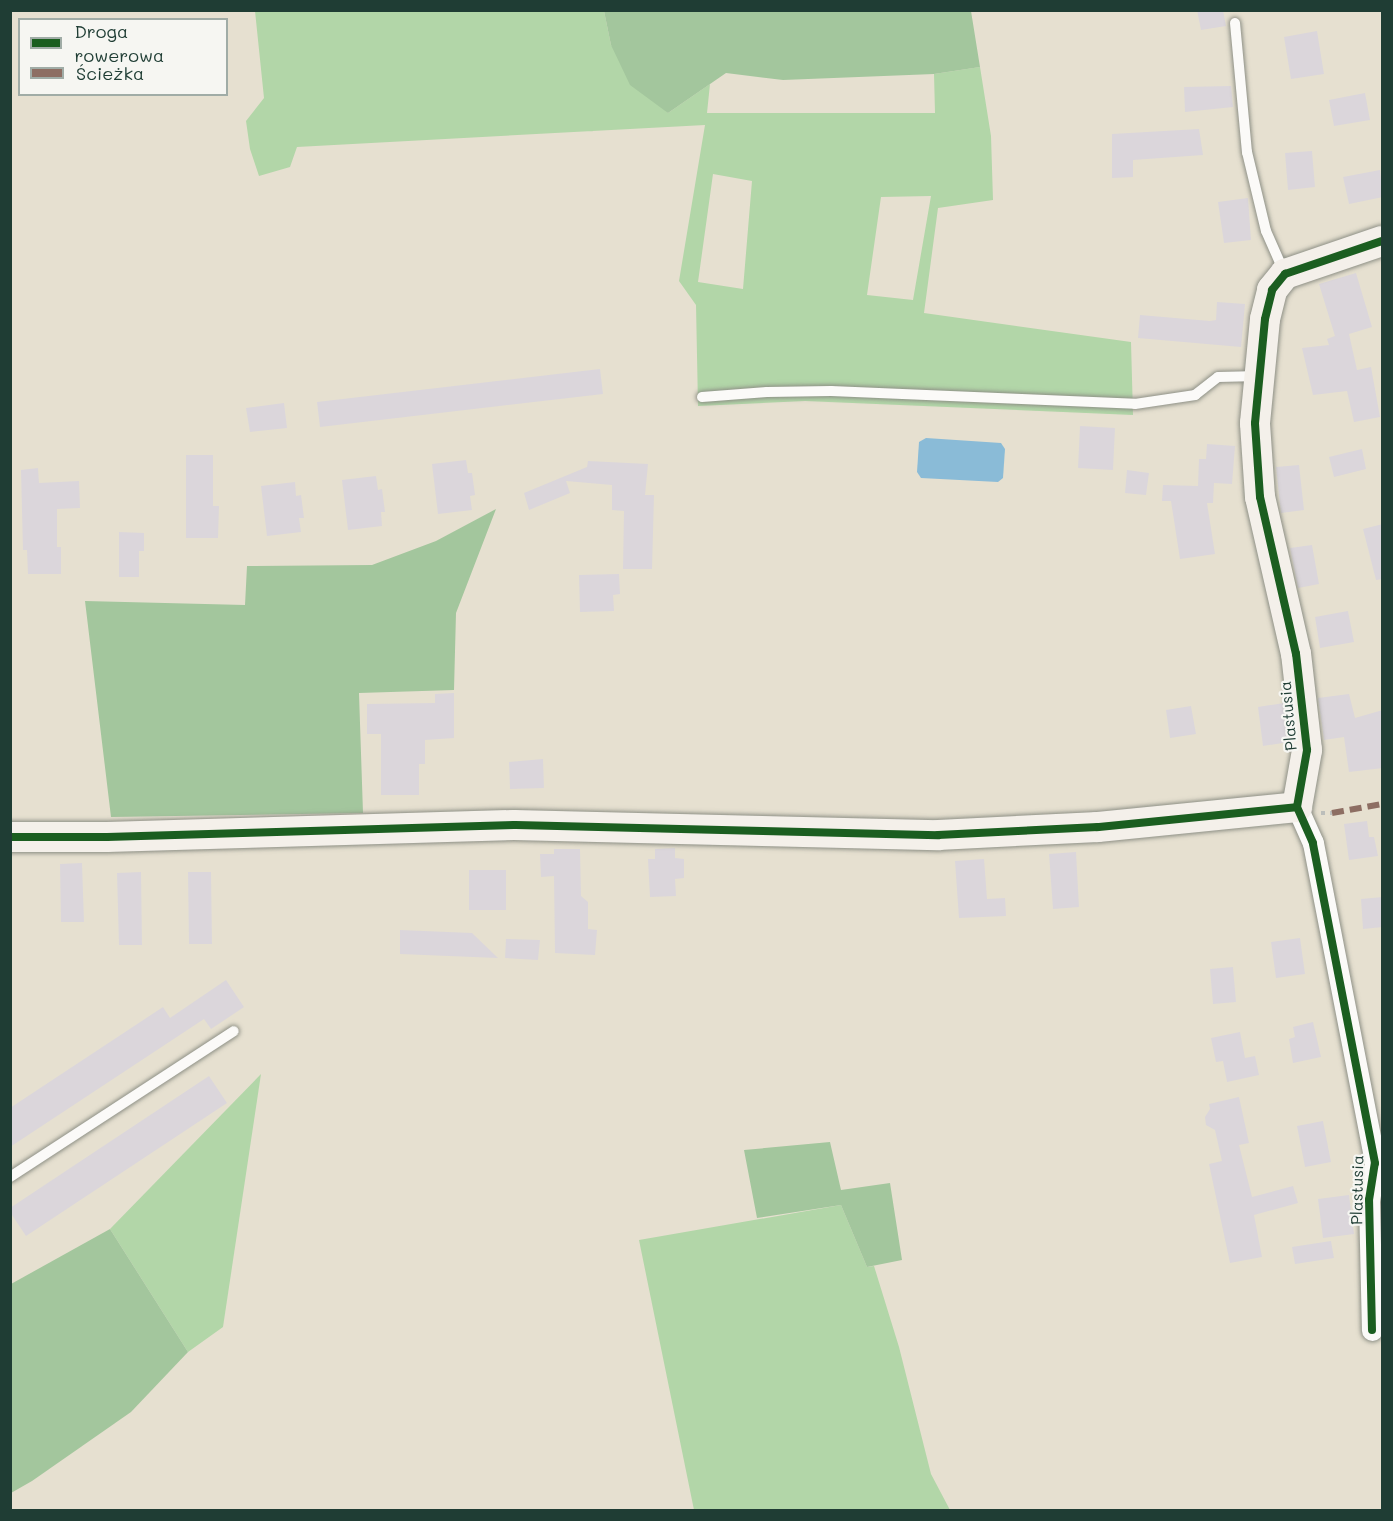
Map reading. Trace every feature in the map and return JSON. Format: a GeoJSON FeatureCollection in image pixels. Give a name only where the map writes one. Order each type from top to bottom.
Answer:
{"type":"FeatureCollection","features":[{"type":"Feature","properties":{"kind":"street"},"geometry":{"type":"LineString","coordinates":[[1285,274],[1383,241]]}},
{"type":"Feature","properties":{"kind":"street","name":"Plastusia"},"geometry":{"type":"LineString","coordinates":[[1285,274],[1272,290],[1265,319],[1255,423],[1260,497],[1296,654],[1307,750],[1297,807],[1314,843],[1379,1162],[1369,1200],[1372,1330]]}},
{"type":"Feature","properties":{"kind":"street"},"geometry":{"type":"LineString","coordinates":[[10,837],[107,837],[514,825],[938,835],[1098,827],[1297,807]]}},
{"type":"Feature","properties":{"kind":"lane"},"geometry":{"type":"LineString","coordinates":[[1235,23],[1247,152],[1266,231],[1285,274]]}},
{"type":"Feature","properties":{"kind":"lane"},"geometry":{"type":"LineString","coordinates":[[702,397],[767,392],[831,391],[1135,404],[1195,395],[1218,377],[1259,376]]}},
{"type":"Feature","properties":{"kind":"lane"},"geometry":{"type":"LineString","coordinates":[[10,1177],[234,1031]]}},
{"type":"Feature","properties":{"kind":"green space"},"geometry":{"type":"Polygon","coordinates":[[[255,11],[604,11],[611,45],[668,113],[710,84],[707,113],[935,113],[934,74],[980,67],[991,136],[993,200],[938,208],[924,313],[1131,342],[1133,415],[805,401],[698,406],[696,305],[679,281],[705,125],[297,147],[290,167],[259,176],[250,149],[246,121],[264,98],[255,11]],[[713,174],[698,282],[743,289],[752,181],[713,174]],[[931,196],[881,197],[867,295],[913,300],[931,196]]]}},
{"type":"Feature","properties":{"kind":"green space"},"geometry":{"type":"Polygon","coordinates":[[[604,11],[971,11],[980,67],[934,74],[783,80],[726,73],[668,113],[630,85],[611,45],[604,11]]]}},
{"type":"Feature","properties":{"kind":"green space"},"geometry":{"type":"Polygon","coordinates":[[[496,509],[456,613],[454,690],[359,693],[363,813],[111,817],[85,601],[245,605],[247,566],[372,565],[436,541],[496,509]]]}},
{"type":"Feature","properties":{"kind":"green space"},"geometry":{"type":"Polygon","coordinates":[[[261,1074],[223,1327],[188,1352],[110,1229],[261,1074]]]}},
{"type":"Feature","properties":{"kind":"green space"},"geometry":{"type":"Polygon","coordinates":[[[830,1142],[841,1190],[890,1183],[902,1260],[867,1267],[841,1205],[757,1218],[744,1150],[830,1142]]]}},
{"type":"Feature","properties":{"kind":"green space"},"geometry":{"type":"Polygon","coordinates":[[[841,1205],[867,1267],[874,1266],[899,1347],[931,1474],[950,1510],[694,1510],[639,1240],[841,1205]]]}},
{"type":"Feature","properties":{"kind":"green space"},"geometry":{"type":"Polygon","coordinates":[[[110,1229],[188,1352],[131,1412],[32,1481],[11,1493],[11,1284],[110,1229]]]}},
{"type":"Feature","properties":{"kind":"water"},"geometry":{"type":"Polygon","coordinates":[[[926,438],[1001,443],[1005,449],[1003,478],[998,482],[921,478],[917,472],[919,442],[926,438]]]}},
{"type":"Feature","properties":{"kind":"building"},"geometry":{"type":"Polygon","coordinates":[[[1197,10],[1223,10],[1226,26],[1201,30],[1197,10]]]}},
{"type":"Feature","properties":{"kind":"building"},"geometry":{"type":"Polygon","coordinates":[[[1317,31],[1324,74],[1291,79],[1284,37],[1317,31]]]}},
{"type":"Feature","properties":{"kind":"building"},"geometry":{"type":"Polygon","coordinates":[[[1231,86],[1233,107],[1185,112],[1184,87],[1231,86]]]}},
{"type":"Feature","properties":{"kind":"building"},"geometry":{"type":"Polygon","coordinates":[[[1365,93],[1370,120],[1334,126],[1329,100],[1365,93]]]}},
{"type":"Feature","properties":{"kind":"building"},"geometry":{"type":"Polygon","coordinates":[[[1199,129],[1203,155],[1133,160],[1133,177],[1112,178],[1112,134],[1199,129]]]}},
{"type":"Feature","properties":{"kind":"building"},"geometry":{"type":"Polygon","coordinates":[[[1312,151],[1315,187],[1288,190],[1285,153],[1312,151]]]}},
{"type":"Feature","properties":{"kind":"building"},"geometry":{"type":"Polygon","coordinates":[[[1380,170],[1383,197],[1349,204],[1343,177],[1380,170]]]}},
{"type":"Feature","properties":{"kind":"building"},"geometry":{"type":"Polygon","coordinates":[[[1248,198],[1251,240],[1224,243],[1218,202],[1248,198]]]}},
{"type":"Feature","properties":{"kind":"building"},"geometry":{"type":"Polygon","coordinates":[[[1356,273],[1372,327],[1349,334],[1357,370],[1371,367],[1380,417],[1354,422],[1347,391],[1313,395],[1302,348],[1329,345],[1327,339],[1335,336],[1319,284],[1356,273]]]}},
{"type":"Feature","properties":{"kind":"building"},"geometry":{"type":"Polygon","coordinates":[[[1217,302],[1245,304],[1241,347],[1138,338],[1140,315],[1216,320],[1217,302]]]}},
{"type":"Feature","properties":{"kind":"building"},"geometry":{"type":"Polygon","coordinates":[[[600,369],[603,394],[320,427],[317,402],[600,369]]]}},
{"type":"Feature","properties":{"kind":"building"},"geometry":{"type":"Polygon","coordinates":[[[284,403],[287,428],[250,432],[246,408],[284,403]]]}},
{"type":"Feature","properties":{"kind":"building"},"geometry":{"type":"Polygon","coordinates":[[[1080,426],[1115,428],[1113,470],[1078,468],[1080,426]]]}},
{"type":"Feature","properties":{"kind":"building"},"geometry":{"type":"Polygon","coordinates":[[[1207,444],[1235,446],[1232,484],[1214,483],[1213,503],[1207,503],[1215,554],[1180,559],[1171,501],[1162,501],[1163,485],[1198,486],[1199,459],[1206,459],[1207,444]]]}},
{"type":"Feature","properties":{"kind":"building"},"geometry":{"type":"Polygon","coordinates":[[[1362,449],[1366,469],[1334,477],[1329,457],[1362,449]]]}},
{"type":"Feature","properties":{"kind":"building"},"geometry":{"type":"Polygon","coordinates":[[[186,455],[213,455],[213,506],[219,506],[218,538],[186,538],[186,455]]]}},
{"type":"Feature","properties":{"kind":"building"},"geometry":{"type":"Polygon","coordinates":[[[466,460],[468,473],[472,473],[475,495],[470,496],[472,510],[438,514],[432,464],[466,460]]]}},
{"type":"Feature","properties":{"kind":"building"},"geometry":{"type":"Polygon","coordinates":[[[588,461],[648,464],[645,495],[654,495],[652,569],[623,569],[624,511],[612,510],[612,485],[566,481],[570,493],[529,510],[524,493],[587,467],[588,461]]]}},
{"type":"Feature","properties":{"kind":"building"},"geometry":{"type":"Polygon","coordinates":[[[1299,465],[1304,510],[1281,513],[1276,467],[1299,465]]]}},
{"type":"Feature","properties":{"kind":"building"},"geometry":{"type":"Polygon","coordinates":[[[38,468],[39,483],[79,481],[80,508],[57,509],[57,547],[61,547],[61,574],[28,574],[27,550],[23,550],[21,470],[38,468]]]}},
{"type":"Feature","properties":{"kind":"building"},"geometry":{"type":"Polygon","coordinates":[[[1127,470],[1149,473],[1146,495],[1125,493],[1127,470]]]}},
{"type":"Feature","properties":{"kind":"building"},"geometry":{"type":"Polygon","coordinates":[[[376,476],[378,490],[382,489],[385,512],[381,512],[382,526],[348,530],[342,480],[376,476]]]}},
{"type":"Feature","properties":{"kind":"building"},"geometry":{"type":"Polygon","coordinates":[[[295,482],[296,496],[301,495],[304,518],[299,518],[301,532],[267,536],[261,486],[295,482]]]}},
{"type":"Feature","properties":{"kind":"building"},"geometry":{"type":"Polygon","coordinates":[[[1383,524],[1383,579],[1376,580],[1363,529],[1383,524]]]}},
{"type":"Feature","properties":{"kind":"building"},"geometry":{"type":"Polygon","coordinates":[[[119,532],[144,533],[144,551],[139,551],[139,577],[119,577],[119,532]]]}},
{"type":"Feature","properties":{"kind":"building"},"geometry":{"type":"Polygon","coordinates":[[[1312,545],[1319,584],[1298,588],[1290,548],[1312,545]]]}},
{"type":"Feature","properties":{"kind":"building"},"geometry":{"type":"Polygon","coordinates":[[[619,574],[620,594],[613,595],[614,611],[580,612],[579,575],[619,574]]]}},
{"type":"Feature","properties":{"kind":"building"},"geometry":{"type":"Polygon","coordinates":[[[1348,611],[1354,642],[1320,648],[1315,617],[1348,611]]]}},
{"type":"Feature","properties":{"kind":"building"},"geometry":{"type":"Polygon","coordinates":[[[454,693],[454,738],[425,740],[425,764],[419,764],[419,795],[381,795],[381,734],[367,734],[367,704],[435,703],[435,694],[454,693]]]}},
{"type":"Feature","properties":{"kind":"building"},"geometry":{"type":"Polygon","coordinates":[[[1349,694],[1355,718],[1383,710],[1383,768],[1349,772],[1344,737],[1324,740],[1318,698],[1349,694]]]}},
{"type":"Feature","properties":{"kind":"building"},"geometry":{"type":"Polygon","coordinates":[[[1284,703],[1289,742],[1263,746],[1258,707],[1284,703]]]}},
{"type":"Feature","properties":{"kind":"building"},"geometry":{"type":"Polygon","coordinates":[[[1191,706],[1196,734],[1170,738],[1166,710],[1191,706]]]}},
{"type":"Feature","properties":{"kind":"building"},"geometry":{"type":"Polygon","coordinates":[[[543,759],[544,788],[510,789],[509,762],[543,759]]]}},
{"type":"Feature","properties":{"kind":"building"},"geometry":{"type":"Polygon","coordinates":[[[1367,821],[1369,837],[1374,837],[1378,856],[1349,860],[1344,824],[1367,821]]]}},
{"type":"Feature","properties":{"kind":"building"},"geometry":{"type":"Polygon","coordinates":[[[675,848],[675,858],[684,859],[684,878],[675,879],[676,896],[650,897],[648,859],[655,859],[655,849],[675,848]]]}},
{"type":"Feature","properties":{"kind":"building"},"geometry":{"type":"Polygon","coordinates":[[[554,849],[580,849],[581,896],[588,902],[588,929],[597,930],[595,955],[555,953],[554,876],[541,877],[540,854],[554,854],[554,849]]]}},
{"type":"Feature","properties":{"kind":"building"},"geometry":{"type":"Polygon","coordinates":[[[1076,852],[1079,907],[1053,909],[1049,854],[1076,852]]]}},
{"type":"Feature","properties":{"kind":"building"},"geometry":{"type":"Polygon","coordinates":[[[984,859],[987,899],[1005,898],[1006,916],[959,918],[955,861],[984,859]]]}},
{"type":"Feature","properties":{"kind":"building"},"geometry":{"type":"Polygon","coordinates":[[[82,863],[84,922],[61,922],[60,864],[82,863]]]}},
{"type":"Feature","properties":{"kind":"building"},"geometry":{"type":"Polygon","coordinates":[[[469,870],[506,870],[506,910],[469,910],[469,870]]]}},
{"type":"Feature","properties":{"kind":"building"},"geometry":{"type":"Polygon","coordinates":[[[141,872],[142,945],[119,945],[117,873],[141,872]]]}},
{"type":"Feature","properties":{"kind":"building"},"geometry":{"type":"Polygon","coordinates":[[[188,872],[211,872],[212,944],[189,944],[188,872]]]}},
{"type":"Feature","properties":{"kind":"building"},"geometry":{"type":"Polygon","coordinates":[[[1383,897],[1383,927],[1363,929],[1361,899],[1383,897]]]}},
{"type":"Feature","properties":{"kind":"building"},"geometry":{"type":"Polygon","coordinates":[[[400,930],[472,933],[498,958],[400,954],[400,930]]]}},
{"type":"Feature","properties":{"kind":"building"},"geometry":{"type":"Polygon","coordinates":[[[1300,938],[1305,974],[1276,978],[1271,942],[1300,938]]]}},
{"type":"Feature","properties":{"kind":"building"},"geometry":{"type":"Polygon","coordinates":[[[506,939],[540,940],[538,960],[505,958],[506,939]]]}},
{"type":"Feature","properties":{"kind":"building"},"geometry":{"type":"Polygon","coordinates":[[[1233,967],[1236,1002],[1213,1004],[1210,969],[1233,967]]]}},
{"type":"Feature","properties":{"kind":"building"},"geometry":{"type":"Polygon","coordinates":[[[226,980],[244,1007],[211,1029],[204,1019],[10,1147],[10,1108],[163,1007],[170,1018],[226,980]]]}},
{"type":"Feature","properties":{"kind":"building"},"geometry":{"type":"Polygon","coordinates":[[[1313,1022],[1321,1057],[1293,1063],[1289,1039],[1295,1037],[1293,1027],[1313,1022]]]}},
{"type":"Feature","properties":{"kind":"building"},"geometry":{"type":"Polygon","coordinates":[[[1240,1032],[1245,1058],[1255,1056],[1259,1075],[1227,1082],[1223,1061],[1216,1062],[1211,1038],[1240,1032]]]}},
{"type":"Feature","properties":{"kind":"building"},"geometry":{"type":"Polygon","coordinates":[[[209,1076],[227,1103],[26,1236],[10,1212],[10,1208],[209,1076]]]}},
{"type":"Feature","properties":{"kind":"building"},"geometry":{"type":"Polygon","coordinates":[[[1239,1097],[1249,1143],[1239,1145],[1252,1197],[1293,1186],[1298,1203],[1254,1215],[1262,1257],[1230,1263],[1209,1164],[1222,1161],[1215,1130],[1206,1125],[1205,1117],[1210,1109],[1209,1104],[1239,1097]]]}},
{"type":"Feature","properties":{"kind":"building"},"geometry":{"type":"Polygon","coordinates":[[[1323,1121],[1331,1162],[1305,1167],[1297,1126],[1323,1121]]]}},
{"type":"Feature","properties":{"kind":"building"},"geometry":{"type":"Polygon","coordinates":[[[1349,1195],[1354,1234],[1323,1238],[1318,1199],[1349,1195]]]}},
{"type":"Feature","properties":{"kind":"building"},"geometry":{"type":"Polygon","coordinates":[[[1331,1241],[1334,1258],[1295,1264],[1292,1247],[1331,1241]]]}},
{"type":"Feature","properties":{"kind":"marked path"},"geometry":{"type":"LineString","coordinates":[[1332,813],[1382,804]]}},
{"type":"Feature","properties":{"kind":"cycle path"},"geometry":{"type":"LineString","coordinates":[[1372,1330],[1369,1200],[1375,1163],[1313,843],[1297,807],[1307,750],[1296,654],[1260,497],[1255,423],[1265,319],[1272,290],[1285,274],[1382,241]]}},
{"type":"Feature","properties":{"kind":"cycle path"},"geometry":{"type":"LineString","coordinates":[[10,837],[107,837],[514,825],[938,835],[1098,827],[1297,807]]}}]}
